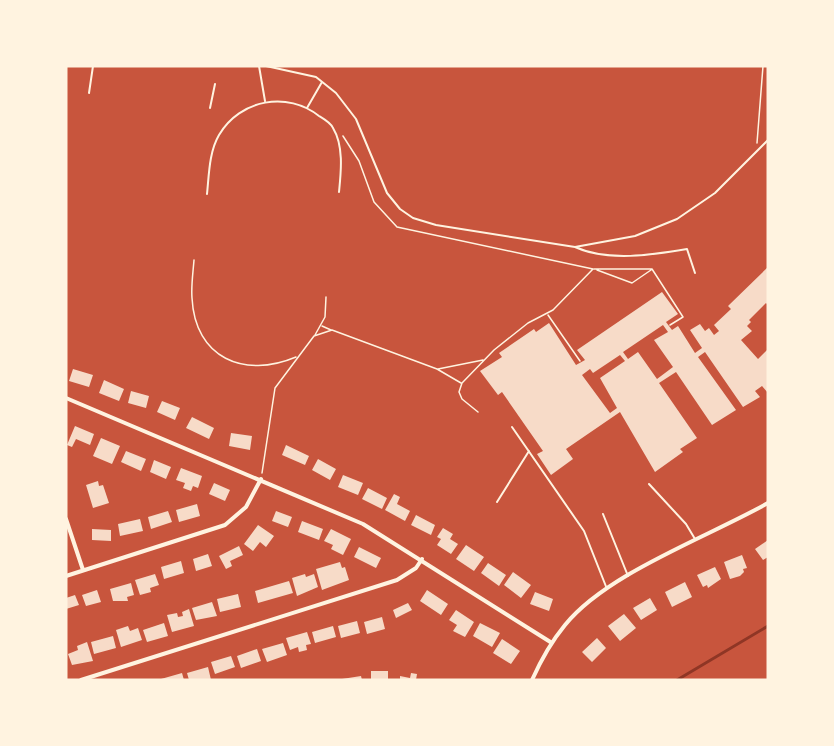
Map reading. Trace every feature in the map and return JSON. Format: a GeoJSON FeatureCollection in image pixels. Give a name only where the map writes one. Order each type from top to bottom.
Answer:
{"type":"FeatureCollection","features":[{"type":"Feature","properties":{"kind":"street"},"geometry":{"type":"LineString","coordinates":[[66,398],[354,519],[422,559],[552,643]]}},
{"type":"Feature","properties":{"kind":"street"},"geometry":{"type":"LineString","coordinates":[[66,576],[225,525],[246,507],[261,479]]}},
{"type":"Feature","properties":{"kind":"street"},"geometry":{"type":"LineString","coordinates":[[532,680],[552,643],[570,619],[607,589],[768,503]]}},
{"type":"Feature","properties":{"kind":"street"},"geometry":{"type":"LineString","coordinates":[[66,519],[83,570]]}},
{"type":"Feature","properties":{"kind":"street"},"geometry":{"type":"LineString","coordinates":[[81,680],[397,580],[416,568],[422,559]]}},
{"type":"Feature","properties":{"kind":"lane"},"geometry":{"type":"LineString","coordinates":[[89,93],[93,66]]}},
{"type":"Feature","properties":{"kind":"lane"},"geometry":{"type":"LineString","coordinates":[[259,66],[265,101]]}},
{"type":"Feature","properties":{"kind":"lane"},"geometry":{"type":"LineString","coordinates":[[266,66],[313,77],[336,93],[352,113],[391,200],[405,213],[436,225],[575,247],[584,251],[623,255],[687,249],[695,273]]}},
{"type":"Feature","properties":{"kind":"lane"},"geometry":{"type":"LineString","coordinates":[[307,108],[322,82]]}},
{"type":"Feature","properties":{"kind":"lane"},"geometry":{"type":"LineString","coordinates":[[210,108],[215,84]]}},
{"type":"Feature","properties":{"kind":"lane"},"geometry":{"type":"LineString","coordinates":[[207,194],[213,150],[219,134],[232,118],[265,101],[283,101],[307,108],[333,126],[340,148],[339,192]]}},
{"type":"Feature","properties":{"kind":"lane"},"geometry":{"type":"LineString","coordinates":[[575,247],[635,236],[677,219],[715,193],[768,140]]}},
{"type":"Feature","properties":{"kind":"lane"},"geometry":{"type":"LineString","coordinates":[[512,427],[584,531],[607,589]]}},
{"type":"Feature","properties":{"kind":"lane"},"geometry":{"type":"LineString","coordinates":[[497,502],[528,451]]}},
{"type":"Feature","properties":{"kind":"lane"},"geometry":{"type":"LineString","coordinates":[[649,484],[686,524],[696,541]]}},
{"type":"Feature","properties":{"kind":"lane"},"geometry":{"type":"LineString","coordinates":[[603,514],[628,576]]}},
{"type":"Feature","properties":{"kind":"path"},"geometry":{"type":"LineString","coordinates":[[757,150],[763,66]]}},
{"type":"Feature","properties":{"kind":"path"},"geometry":{"type":"LineString","coordinates":[[333,126],[349,143],[374,202],[397,227],[593,269],[632,283],[652,269]]}},
{"type":"Feature","properties":{"kind":"path"},"geometry":{"type":"LineString","coordinates":[[194,260],[191,297],[194,312],[198,326],[217,353],[245,366],[260,368],[280,364],[297,356]]}},
{"type":"Feature","properties":{"kind":"path"},"geometry":{"type":"LineString","coordinates":[[478,412],[462,399],[459,392],[462,383],[485,359],[528,323],[548,315],[593,269],[652,269]]}},
{"type":"Feature","properties":{"kind":"path"},"geometry":{"type":"LineString","coordinates":[[652,269],[683,317],[670,325]]}},
{"type":"Feature","properties":{"kind":"path"},"geometry":{"type":"LineString","coordinates":[[261,479],[274,388],[321,325],[326,297]]}},
{"type":"Feature","properties":{"kind":"path"},"geometry":{"type":"LineString","coordinates":[[548,315],[580,362]]}},
{"type":"Feature","properties":{"kind":"path"},"geometry":{"type":"LineString","coordinates":[[321,325],[437,369],[462,383]]}},
{"type":"Feature","properties":{"kind":"path"},"geometry":{"type":"LineString","coordinates":[[314,336],[332,330]]}},
{"type":"Feature","properties":{"kind":"path"},"geometry":{"type":"LineString","coordinates":[[437,369],[485,359]]}},
{"type":"Feature","properties":{"kind":"building"},"geometry":{"type":"Polygon","coordinates":[[[768,267],[768,305],[766,303],[749,320],[751,322],[747,326],[752,331],[741,340],[758,359],[768,349],[768,393],[762,386],[755,391],[760,397],[743,407],[705,352],[698,357],[736,410],[712,425],[676,372],[659,383],[697,438],[680,449],[683,452],[655,472],[620,412],[566,449],[573,459],[551,475],[537,454],[543,451],[502,392],[498,395],[480,371],[502,357],[499,353],[534,329],[536,332],[549,323],[576,365],[585,360],[577,350],[662,292],[678,314],[666,322],[672,330],[678,326],[695,353],[702,348],[690,330],[700,324],[705,331],[709,328],[714,335],[719,331],[714,325],[731,309],[728,306],[768,267]],[[663,325],[623,352],[628,359],[638,352],[657,379],[673,367],[654,340],[668,332],[663,325]],[[620,355],[593,373],[590,369],[582,375],[610,413],[617,408],[600,378],[625,361],[620,355]]]}},
{"type":"Feature","properties":{"kind":"building"},"geometry":{"type":"Polygon","coordinates":[[[73,369],[93,375],[89,387],[69,381],[73,369]]]}},
{"type":"Feature","properties":{"kind":"building"},"geometry":{"type":"Polygon","coordinates":[[[104,380],[124,389],[119,401],[99,393],[104,380]]]}},
{"type":"Feature","properties":{"kind":"building"},"geometry":{"type":"Polygon","coordinates":[[[131,391],[149,396],[146,408],[128,403],[131,391]]]}},
{"type":"Feature","properties":{"kind":"building"},"geometry":{"type":"Polygon","coordinates":[[[162,401],[180,408],[175,420],[157,412],[162,401]]]}},
{"type":"Feature","properties":{"kind":"building"},"geometry":{"type":"Polygon","coordinates":[[[192,417],[214,428],[209,439],[186,428],[192,417]]]}},
{"type":"Feature","properties":{"kind":"building"},"geometry":{"type":"Polygon","coordinates":[[[75,426],[94,434],[90,445],[76,439],[72,447],[67,445],[75,426]]]}},
{"type":"Feature","properties":{"kind":"building"},"geometry":{"type":"Polygon","coordinates":[[[231,433],[252,436],[250,450],[229,446],[231,433]]]}},
{"type":"Feature","properties":{"kind":"building"},"geometry":{"type":"Polygon","coordinates":[[[101,438],[120,446],[112,464],[93,456],[101,438]]]}},
{"type":"Feature","properties":{"kind":"building"},"geometry":{"type":"Polygon","coordinates":[[[286,445],[309,456],[305,465],[282,455],[286,445]]]}},
{"type":"Feature","properties":{"kind":"building"},"geometry":{"type":"Polygon","coordinates":[[[126,451],[146,459],[141,471],[121,462],[126,451]]]}},
{"type":"Feature","properties":{"kind":"building"},"geometry":{"type":"Polygon","coordinates":[[[318,459],[336,469],[330,480],[312,470],[318,459]]]}},
{"type":"Feature","properties":{"kind":"building"},"geometry":{"type":"Polygon","coordinates":[[[154,460],[171,467],[166,479],[150,472],[154,460]]]}},
{"type":"Feature","properties":{"kind":"building"},"geometry":{"type":"Polygon","coordinates":[[[181,468],[202,476],[198,488],[193,486],[191,491],[183,488],[185,483],[176,480],[181,468]]]}},
{"type":"Feature","properties":{"kind":"building"},"geometry":{"type":"Polygon","coordinates":[[[343,475],[363,483],[358,495],[338,487],[343,475]]]}},
{"type":"Feature","properties":{"kind":"building"},"geometry":{"type":"Polygon","coordinates":[[[98,481],[99,486],[103,485],[109,503],[93,508],[86,485],[98,481]]]}},
{"type":"Feature","properties":{"kind":"building"},"geometry":{"type":"Polygon","coordinates":[[[214,483],[230,490],[225,501],[209,494],[214,483]]]}},
{"type":"Feature","properties":{"kind":"building"},"geometry":{"type":"Polygon","coordinates":[[[368,488],[387,498],[382,509],[362,499],[368,488]]]}},
{"type":"Feature","properties":{"kind":"building"},"geometry":{"type":"Polygon","coordinates":[[[394,494],[400,497],[397,504],[410,511],[405,521],[385,510],[394,494]]]}},
{"type":"Feature","properties":{"kind":"building"},"geometry":{"type":"Polygon","coordinates":[[[197,504],[200,516],[179,522],[176,510],[197,504]]]}},
{"type":"Feature","properties":{"kind":"building"},"geometry":{"type":"Polygon","coordinates":[[[168,511],[172,522],[151,529],[148,517],[168,511]]]}},
{"type":"Feature","properties":{"kind":"building"},"geometry":{"type":"Polygon","coordinates":[[[276,511],[292,517],[288,527],[272,521],[276,511]]]}},
{"type":"Feature","properties":{"kind":"building"},"geometry":{"type":"Polygon","coordinates":[[[416,515],[435,525],[431,535],[411,525],[416,515]]]}},
{"type":"Feature","properties":{"kind":"building"},"geometry":{"type":"Polygon","coordinates":[[[140,519],[143,531],[120,536],[118,524],[140,519]]]}},
{"type":"Feature","properties":{"kind":"building"},"geometry":{"type":"Polygon","coordinates":[[[302,521],[323,529],[319,540],[298,532],[302,521]]]}},
{"type":"Feature","properties":{"kind":"building"},"geometry":{"type":"Polygon","coordinates":[[[258,525],[274,536],[266,547],[260,542],[253,551],[244,544],[258,525]]]}},
{"type":"Feature","properties":{"kind":"building"},"geometry":{"type":"Polygon","coordinates":[[[443,528],[453,534],[450,539],[458,544],[451,554],[437,545],[441,539],[437,537],[443,528]]]}},
{"type":"Feature","properties":{"kind":"building"},"geometry":{"type":"Polygon","coordinates":[[[92,529],[111,530],[111,541],[92,540],[92,529]]]}},
{"type":"Feature","properties":{"kind":"building"},"geometry":{"type":"Polygon","coordinates":[[[331,529],[351,539],[343,555],[331,549],[333,545],[324,541],[331,529]]]}},
{"type":"Feature","properties":{"kind":"building"},"geometry":{"type":"Polygon","coordinates":[[[768,540],[768,557],[763,560],[755,549],[768,540]]]}},
{"type":"Feature","properties":{"kind":"building"},"geometry":{"type":"Polygon","coordinates":[[[466,545],[484,557],[474,571],[456,559],[466,545]]]}},
{"type":"Feature","properties":{"kind":"building"},"geometry":{"type":"Polygon","coordinates":[[[239,546],[243,555],[230,561],[232,566],[226,569],[219,556],[239,546]]]}},
{"type":"Feature","properties":{"kind":"building"},"geometry":{"type":"Polygon","coordinates":[[[359,547],[381,558],[376,568],[354,557],[359,547]]]}},
{"type":"Feature","properties":{"kind":"building"},"geometry":{"type":"Polygon","coordinates":[[[208,554],[212,566],[196,571],[193,559],[208,554]]]}},
{"type":"Feature","properties":{"kind":"building"},"geometry":{"type":"Polygon","coordinates":[[[742,555],[747,568],[743,569],[744,572],[740,576],[730,579],[724,562],[742,555]]]}},
{"type":"Feature","properties":{"kind":"building"},"geometry":{"type":"Polygon","coordinates":[[[181,561],[184,573],[164,579],[161,567],[181,561]]]}},
{"type":"Feature","properties":{"kind":"building"},"geometry":{"type":"Polygon","coordinates":[[[340,562],[342,568],[345,567],[349,580],[322,590],[316,569],[340,562]]]}},
{"type":"Feature","properties":{"kind":"building"},"geometry":{"type":"Polygon","coordinates":[[[488,563],[506,575],[499,586],[481,573],[488,563]]]}},
{"type":"Feature","properties":{"kind":"building"},"geometry":{"type":"Polygon","coordinates":[[[715,567],[721,579],[708,588],[707,585],[703,587],[697,575],[715,567]]]}},
{"type":"Feature","properties":{"kind":"building"},"geometry":{"type":"Polygon","coordinates":[[[513,572],[531,585],[521,598],[504,585],[513,572]]]}},
{"type":"Feature","properties":{"kind":"building"},"geometry":{"type":"Polygon","coordinates":[[[155,574],[159,585],[150,588],[151,592],[140,595],[135,580],[155,574]]]}},
{"type":"Feature","properties":{"kind":"building"},"geometry":{"type":"Polygon","coordinates":[[[305,574],[306,577],[314,574],[318,587],[297,596],[292,578],[305,574]]]}},
{"type":"Feature","properties":{"kind":"building"},"geometry":{"type":"Polygon","coordinates":[[[289,581],[293,593],[258,603],[255,591],[289,581]]]}},
{"type":"Feature","properties":{"kind":"building"},"geometry":{"type":"Polygon","coordinates":[[[685,582],[692,597],[672,607],[665,592],[685,582]]]}},
{"type":"Feature","properties":{"kind":"building"},"geometry":{"type":"Polygon","coordinates":[[[131,583],[134,595],[127,597],[128,601],[113,601],[110,589],[131,583]]]}},
{"type":"Feature","properties":{"kind":"building"},"geometry":{"type":"Polygon","coordinates":[[[97,590],[101,602],[86,606],[82,595],[97,590]]]}},
{"type":"Feature","properties":{"kind":"building"},"geometry":{"type":"Polygon","coordinates":[[[427,590],[448,604],[441,615],[420,601],[427,590]]]}},
{"type":"Feature","properties":{"kind":"building"},"geometry":{"type":"Polygon","coordinates":[[[535,592],[553,599],[549,611],[530,604],[535,592]]]}},
{"type":"Feature","properties":{"kind":"building"},"geometry":{"type":"Polygon","coordinates":[[[238,594],[241,607],[220,612],[217,599],[238,594]]]}},
{"type":"Feature","properties":{"kind":"building"},"geometry":{"type":"Polygon","coordinates":[[[75,595],[79,605],[66,609],[66,598],[75,595]]]}},
{"type":"Feature","properties":{"kind":"building"},"geometry":{"type":"Polygon","coordinates":[[[650,598],[657,610],[641,620],[633,608],[650,598]]]}},
{"type":"Feature","properties":{"kind":"building"},"geometry":{"type":"Polygon","coordinates":[[[212,602],[217,616],[196,620],[192,608],[212,602]]]}},
{"type":"Feature","properties":{"kind":"building"},"geometry":{"type":"Polygon","coordinates":[[[408,603],[412,610],[396,618],[393,610],[408,603]]]}},
{"type":"Feature","properties":{"kind":"building"},"geometry":{"type":"Polygon","coordinates":[[[189,609],[194,626],[172,632],[167,615],[177,613],[178,617],[183,616],[182,612],[189,609]]]}},
{"type":"Feature","properties":{"kind":"building"},"geometry":{"type":"Polygon","coordinates":[[[456,610],[474,622],[465,637],[453,631],[457,625],[449,620],[456,610]]]}},
{"type":"Feature","properties":{"kind":"building"},"geometry":{"type":"Polygon","coordinates":[[[624,614],[636,628],[620,641],[608,626],[624,614]]]}},
{"type":"Feature","properties":{"kind":"building"},"geometry":{"type":"Polygon","coordinates":[[[382,617],[385,629],[367,634],[364,622],[382,617]]]}},
{"type":"Feature","properties":{"kind":"building"},"geometry":{"type":"Polygon","coordinates":[[[357,621],[360,633],[341,638],[338,626],[357,621]]]}},
{"type":"Feature","properties":{"kind":"building"},"geometry":{"type":"Polygon","coordinates":[[[164,623],[168,636],[147,642],[143,630],[164,623]]]}},
{"type":"Feature","properties":{"kind":"building"},"geometry":{"type":"Polygon","coordinates":[[[480,623],[500,633],[492,647],[473,636],[480,623]]]}},
{"type":"Feature","properties":{"kind":"building"},"geometry":{"type":"Polygon","coordinates":[[[128,626],[130,631],[138,628],[142,640],[121,647],[116,630],[128,626]]]}},
{"type":"Feature","properties":{"kind":"building"},"geometry":{"type":"Polygon","coordinates":[[[333,626],[336,637],[315,643],[312,632],[333,626]]]}},
{"type":"Feature","properties":{"kind":"building"},"geometry":{"type":"Polygon","coordinates":[[[307,632],[311,644],[306,645],[307,650],[299,652],[298,647],[290,650],[286,638],[307,632]]]}},
{"type":"Feature","properties":{"kind":"building"},"geometry":{"type":"Polygon","coordinates":[[[113,636],[116,648],[94,654],[91,642],[113,636]]]}},
{"type":"Feature","properties":{"kind":"building"},"geometry":{"type":"Polygon","coordinates":[[[597,638],[606,648],[592,662],[582,652],[597,638]]]}},
{"type":"Feature","properties":{"kind":"building"},"geometry":{"type":"Polygon","coordinates":[[[502,639],[520,651],[511,664],[493,653],[502,639]]]}},
{"type":"Feature","properties":{"kind":"building"},"geometry":{"type":"Polygon","coordinates":[[[87,642],[93,661],[72,665],[68,654],[78,650],[77,646],[87,642]]]}},
{"type":"Feature","properties":{"kind":"building"},"geometry":{"type":"Polygon","coordinates":[[[283,643],[287,655],[267,662],[262,649],[283,643]]]}},
{"type":"Feature","properties":{"kind":"building"},"geometry":{"type":"Polygon","coordinates":[[[257,649],[261,661],[241,668],[237,656],[257,649]]]}},
{"type":"Feature","properties":{"kind":"building"},"geometry":{"type":"Polygon","coordinates":[[[231,656],[235,667],[215,674],[211,662],[231,656]]]}},
{"type":"Feature","properties":{"kind":"building"},"geometry":{"type":"Polygon","coordinates":[[[208,667],[211,680],[189,680],[187,673],[208,667]]]}},
{"type":"Feature","properties":{"kind":"building"},"geometry":{"type":"Polygon","coordinates":[[[371,671],[388,671],[388,680],[371,680],[371,671]]]}},
{"type":"Feature","properties":{"kind":"building"},"geometry":{"type":"Polygon","coordinates":[[[182,673],[184,680],[161,680],[161,679],[182,673]]]}},
{"type":"Feature","properties":{"kind":"building"},"geometry":{"type":"Polygon","coordinates":[[[411,673],[417,674],[416,680],[400,680],[400,676],[410,678],[411,673]]]}},
{"type":"Feature","properties":{"kind":"building"},"geometry":{"type":"Polygon","coordinates":[[[361,676],[362,680],[342,680],[342,679],[361,676]]]}},
{"type":"Feature","properties":{"kind":"waterway"},"geometry":{"type":"LineString","coordinates":[[677,680],[768,626]]}}]}
